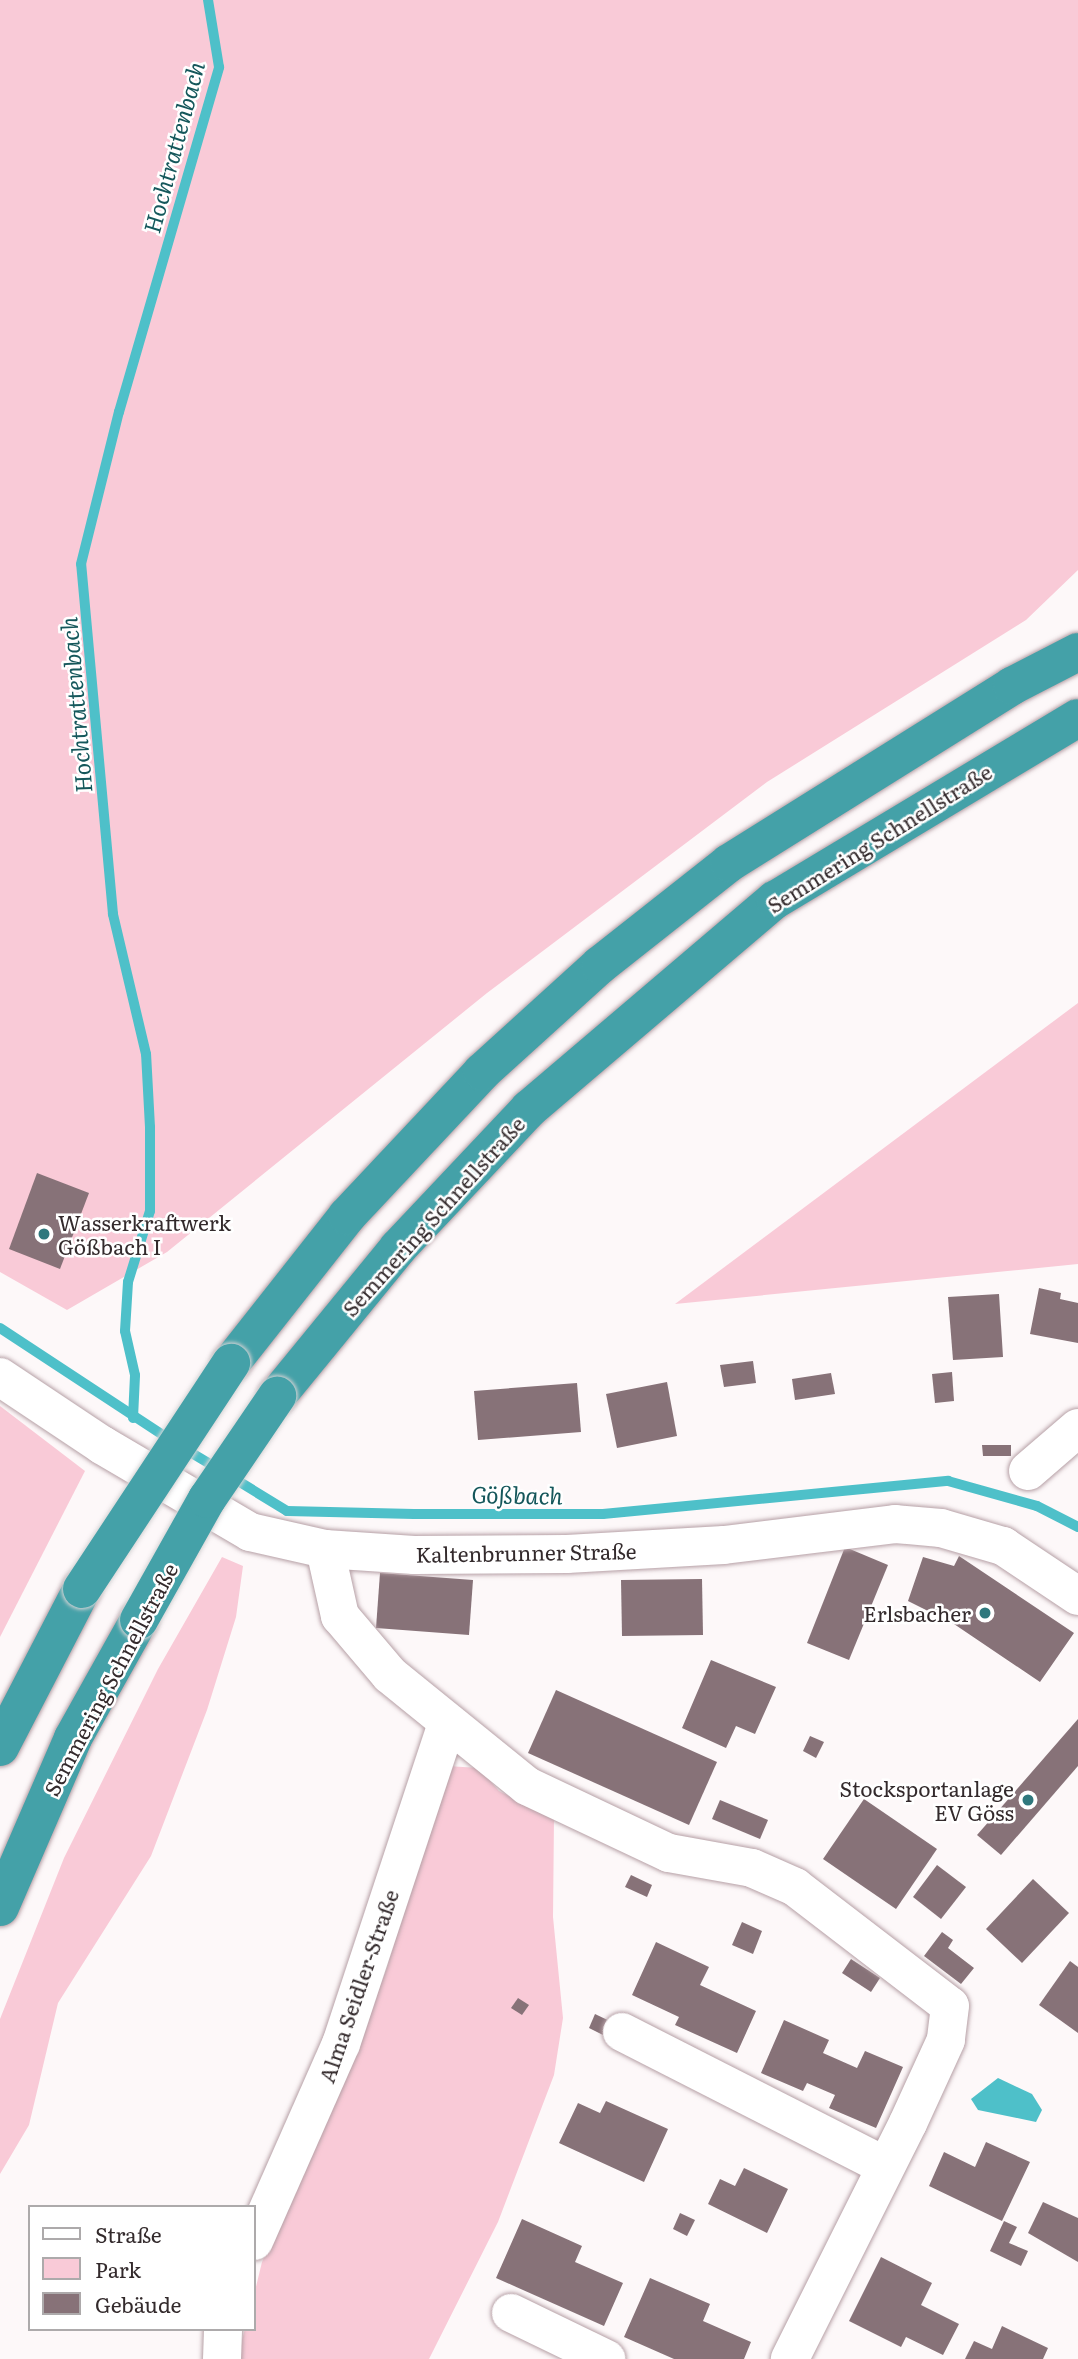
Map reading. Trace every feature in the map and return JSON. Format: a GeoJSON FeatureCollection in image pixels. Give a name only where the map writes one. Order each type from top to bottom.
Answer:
{"type":"FeatureCollection","features":[{"type":"Feature","properties":{"kind":"highway"},"geometry":{"type":"LineString","coordinates":[[0,1747],[82,1589],[231,1363],[347,1216],[482,1072],[600,965],[729,863],[1012,686],[1078,652]]}},
{"type":"Feature","properties":{"kind":"highway","name":"Semmering Schnellstraße"},"geometry":{"type":"LineString","coordinates":[[0,1907],[74,1738],[207,1499],[277,1396],[398,1248],[529,1109],[764,909],[928,804],[1078,718]]}},
{"type":"Feature","properties":{"kind":"street","name":"Kaltenbrunner Straße"},"geometry":{"type":"LineString","coordinates":[[0,1377],[102,1445],[250,1532],[325,1549],[414,1555],[579,1554],[724,1545],[895,1524],[1007,1534],[1078,1596]]}},
{"type":"Feature","properties":{"kind":"street"},"geometry":{"type":"LineString","coordinates":[[1028,1471],[1078,1428]]}},
{"type":"Feature","properties":{"kind":"street"},"geometry":{"type":"LineString","coordinates":[[325,1549],[341,1616],[390,1675],[447,1724],[527,1786],[669,1853],[752,1868],[795,1888],[950,2006],[946,2040],[885,2166],[800,2356]]}},
{"type":"Feature","properties":{"kind":"street","name":"Alma Seidler-Straße"},"geometry":{"type":"LineString","coordinates":[[256,2236],[341,2044],[447,1724]]}},
{"type":"Feature","properties":{"kind":"street"},"geometry":{"type":"LineString","coordinates":[[622,2032],[885,2166]]}},
{"type":"Feature","properties":{"kind":"street"},"geometry":{"type":"LineString","coordinates":[[511,2313],[606,2359]]}},
{"type":"Feature","properties":{"kind":"street"},"geometry":{"type":"LineString","coordinates":[[222,2359],[223,2331]]}},
{"type":"Feature","properties":{"kind":"green space"},"geometry":{"type":"Polygon","coordinates":[[[0,0],[1078,0],[1078,570],[1026,620],[767,782],[487,993],[167,1252],[67,1310],[0,1272],[0,0]]]}},
{"type":"Feature","properties":{"kind":"green space"},"geometry":{"type":"Polygon","coordinates":[[[1078,1003],[1078,1264],[675,1304],[1078,1003]]]}},
{"type":"Feature","properties":{"kind":"green space"},"geometry":{"type":"Polygon","coordinates":[[[0,1406],[85,1471],[0,1637],[0,1406]]]}},
{"type":"Feature","properties":{"kind":"green space"},"geometry":{"type":"Polygon","coordinates":[[[222,1557],[243,1566],[236,1617],[207,1710],[151,1856],[58,2003],[29,2125],[0,2174],[0,2019],[64,1858],[158,1669],[222,1557]]]}},
{"type":"Feature","properties":{"kind":"green space"},"geometry":{"type":"Polygon","coordinates":[[[447,1766],[479,1768],[499,1791],[554,1818],[553,1917],[563,2018],[554,2075],[498,2222],[429,2359],[237,2359],[244,2331],[256,2331],[256,2287],[262,2262],[333,2107],[387,1968],[425,1827],[447,1766]]]}},
{"type":"Feature","properties":{"kind":"water"},"geometry":{"type":"Polygon","coordinates":[[[998,2078],[1032,2094],[1042,2110],[1036,2122],[978,2110],[971,2099],[998,2078]]]}},
{"type":"Feature","properties":{"kind":"building","name":"Wasserkraftwerk Gößbach I"},"geometry":{"type":"Polygon","coordinates":[[[37,1173],[89,1193],[60,1269],[9,1249],[37,1173]]]}},
{"type":"Feature","properties":{"kind":"building"},"geometry":{"type":"Polygon","coordinates":[[[1039,1288],[1061,1293],[1060,1299],[1078,1303],[1078,1343],[1030,1334],[1039,1288]]]}},
{"type":"Feature","properties":{"kind":"building"},"geometry":{"type":"Polygon","coordinates":[[[999,1294],[1003,1357],[953,1360],[948,1297],[999,1294]]]}},
{"type":"Feature","properties":{"kind":"building"},"geometry":{"type":"Polygon","coordinates":[[[753,1361],[756,1383],[724,1387],[720,1365],[753,1361]]]}},
{"type":"Feature","properties":{"kind":"building"},"geometry":{"type":"Polygon","coordinates":[[[952,1372],[954,1401],[935,1403],[932,1374],[952,1372]]]}},
{"type":"Feature","properties":{"kind":"building"},"geometry":{"type":"Polygon","coordinates":[[[831,1373],[835,1394],[795,1400],[792,1379],[831,1373]]]}},
{"type":"Feature","properties":{"kind":"building"},"geometry":{"type":"Polygon","coordinates":[[[667,1382],[677,1436],[617,1448],[606,1394],[667,1382]]]}},
{"type":"Feature","properties":{"kind":"building"},"geometry":{"type":"Polygon","coordinates":[[[577,1383],[581,1432],[478,1440],[474,1391],[577,1383]]]}},
{"type":"Feature","properties":{"kind":"building"},"geometry":{"type":"Polygon","coordinates":[[[982,1445],[1011,1445],[1011,1456],[983,1456],[982,1445]]]}},
{"type":"Feature","properties":{"kind":"building"},"geometry":{"type":"Polygon","coordinates":[[[845,1547],[888,1565],[849,1660],[807,1643],[845,1547]]]}},
{"type":"Feature","properties":{"kind":"building","name":"Erlsbacher"},"geometry":{"type":"Polygon","coordinates":[[[959,1556],[1074,1633],[1040,1682],[954,1624],[908,1601],[923,1557],[954,1566],[959,1556]]]}},
{"type":"Feature","properties":{"kind":"building"},"geometry":{"type":"Polygon","coordinates":[[[380,1573],[473,1580],[469,1635],[376,1628],[380,1573]]]}},
{"type":"Feature","properties":{"kind":"building"},"geometry":{"type":"Polygon","coordinates":[[[702,1579],[703,1635],[622,1636],[621,1580],[702,1579]]]}},
{"type":"Feature","properties":{"kind":"building"},"geometry":{"type":"Polygon","coordinates":[[[711,1660],[776,1687],[755,1734],[736,1726],[726,1748],[682,1728],[711,1660]]]}},
{"type":"Feature","properties":{"kind":"building"},"geometry":{"type":"Polygon","coordinates":[[[556,1690],[717,1762],[689,1825],[528,1753],[556,1690]]]}},
{"type":"Feature","properties":{"kind":"building","name":"Stocksportanlage EV Göss"},"geometry":{"type":"Polygon","coordinates":[[[1078,1719],[1078,1766],[1001,1855],[977,1835],[1078,1719]]]}},
{"type":"Feature","properties":{"kind":"building"},"geometry":{"type":"Polygon","coordinates":[[[810,1736],[824,1742],[816,1758],[803,1751],[810,1736]]]}},
{"type":"Feature","properties":{"kind":"building"},"geometry":{"type":"Polygon","coordinates":[[[864,1799],[937,1849],[896,1909],[823,1859],[864,1799]]]}},
{"type":"Feature","properties":{"kind":"building"},"geometry":{"type":"Polygon","coordinates":[[[720,1800],[768,1820],[760,1839],[712,1819],[720,1800]]]}},
{"type":"Feature","properties":{"kind":"building"},"geometry":{"type":"Polygon","coordinates":[[[937,1865],[966,1887],[941,1919],[913,1897],[937,1865]]]}},
{"type":"Feature","properties":{"kind":"building"},"geometry":{"type":"Polygon","coordinates":[[[631,1875],[652,1885],[647,1897],[625,1887],[631,1875]]]}},
{"type":"Feature","properties":{"kind":"building"},"geometry":{"type":"Polygon","coordinates":[[[1033,1879],[1069,1913],[1022,1963],[986,1929],[1033,1879]]]}},
{"type":"Feature","properties":{"kind":"building"},"geometry":{"type":"Polygon","coordinates":[[[742,1922],[762,1931],[753,1954],[732,1945],[742,1922]]]}},
{"type":"Feature","properties":{"kind":"building"},"geometry":{"type":"Polygon","coordinates":[[[942,1932],[953,1940],[948,1948],[974,1968],[961,1984],[924,1956],[942,1932]]]}},
{"type":"Feature","properties":{"kind":"building"},"geometry":{"type":"Polygon","coordinates":[[[656,1942],[709,1967],[700,1985],[756,2011],[737,2053],[675,2025],[679,2017],[632,1995],[656,1942]]]}},
{"type":"Feature","properties":{"kind":"building"},"geometry":{"type":"Polygon","coordinates":[[[851,1959],[880,1978],[871,1992],[842,1973],[851,1959]]]}},
{"type":"Feature","properties":{"kind":"building"},"geometry":{"type":"Polygon","coordinates":[[[1070,1961],[1078,1967],[1078,2033],[1039,2005],[1070,1961]]]}},
{"type":"Feature","properties":{"kind":"building"},"geometry":{"type":"Polygon","coordinates":[[[518,1998],[529,2005],[522,2015],[511,2008],[518,1998]]]}},
{"type":"Feature","properties":{"kind":"building"},"geometry":{"type":"Polygon","coordinates":[[[595,2014],[618,2025],[611,2039],[589,2028],[595,2014]]]}},
{"type":"Feature","properties":{"kind":"building"},"geometry":{"type":"Polygon","coordinates":[[[784,2020],[829,2040],[823,2053],[857,2068],[865,2051],[903,2067],[876,2128],[829,2108],[835,2095],[807,2083],[803,2091],[761,2073],[784,2020]]]}},
{"type":"Feature","properties":{"kind":"building"},"geometry":{"type":"Polygon","coordinates":[[[606,2101],[668,2129],[644,2182],[559,2143],[578,2103],[600,2113],[606,2101]]]}},
{"type":"Feature","properties":{"kind":"building"},"geometry":{"type":"Polygon","coordinates":[[[986,2142],[1030,2162],[1002,2221],[929,2186],[944,2152],[975,2167],[986,2142]]]}},
{"type":"Feature","properties":{"kind":"building"},"geometry":{"type":"Polygon","coordinates":[[[744,2168],[788,2189],[767,2233],[708,2204],[720,2179],[735,2186],[744,2168]]]}},
{"type":"Feature","properties":{"kind":"building"},"geometry":{"type":"Polygon","coordinates":[[[1043,2202],[1078,2218],[1078,2262],[1028,2233],[1043,2202]]]}},
{"type":"Feature","properties":{"kind":"building"},"geometry":{"type":"Polygon","coordinates":[[[680,2213],[695,2220],[687,2236],[673,2229],[680,2213]]]}},
{"type":"Feature","properties":{"kind":"building"},"geometry":{"type":"Polygon","coordinates":[[[522,2219],[582,2246],[575,2262],[623,2283],[604,2326],[496,2278],[522,2219]]]}},
{"type":"Feature","properties":{"kind":"building"},"geometry":{"type":"Polygon","coordinates":[[[1004,2221],[1017,2227],[1009,2243],[1028,2251],[1021,2266],[990,2251],[1004,2221]]]}},
{"type":"Feature","properties":{"kind":"building"},"geometry":{"type":"Polygon","coordinates":[[[881,2257],[932,2283],[921,2305],[959,2324],[943,2355],[906,2337],[901,2347],[849,2321],[881,2257]]]}},
{"type":"Feature","properties":{"kind":"building"},"geometry":{"type":"Polygon","coordinates":[[[650,2278],[710,2304],[703,2321],[751,2342],[744,2359],[674,2359],[624,2337],[650,2278]]]}},
{"type":"Feature","properties":{"kind":"building"},"geometry":{"type":"Polygon","coordinates":[[[1002,2326],[1048,2348],[1043,2359],[965,2359],[974,2341],[992,2349],[1002,2326]]]}},
{"type":"Feature","properties":{"kind":"waterway","name":"Hochtrattenbach"},"geometry":{"type":"LineString","coordinates":[[133,1418],[135,1375],[125,1331],[128,1282],[150,1211],[150,1127],[146,1054],[113,914],[81,564],[119,412],[219,67],[208,0]]}},
{"type":"Feature","properties":{"kind":"waterway","name":"Gößbach"},"geometry":{"type":"LineString","coordinates":[[0,1328],[172,1441]]}},
{"type":"Feature","properties":{"kind":"waterway","name":"Gößbach"},"geometry":{"type":"LineString","coordinates":[[185,1449],[217,1468]]}},
{"type":"Feature","properties":{"kind":"waterway","name":"Gößbach"},"geometry":{"type":"LineString","coordinates":[[230,1476],[287,1511],[414,1514],[603,1514],[948,1481],[1037,1506],[1078,1527]]}},
{"type":"Feature","properties":{"kind":"place","name":"Wasserkraftwerk Gößbach I"},"geometry":{"type":"Point","coordinates":[44,1234]}},
{"type":"Feature","properties":{"kind":"place","name":"Erlsbacher"},"geometry":{"type":"Point","coordinates":[985,1613]}},
{"type":"Feature","properties":{"kind":"place","name":"Stocksportanlage EV Göss"},"geometry":{"type":"Point","coordinates":[1028,1800]}}]}
